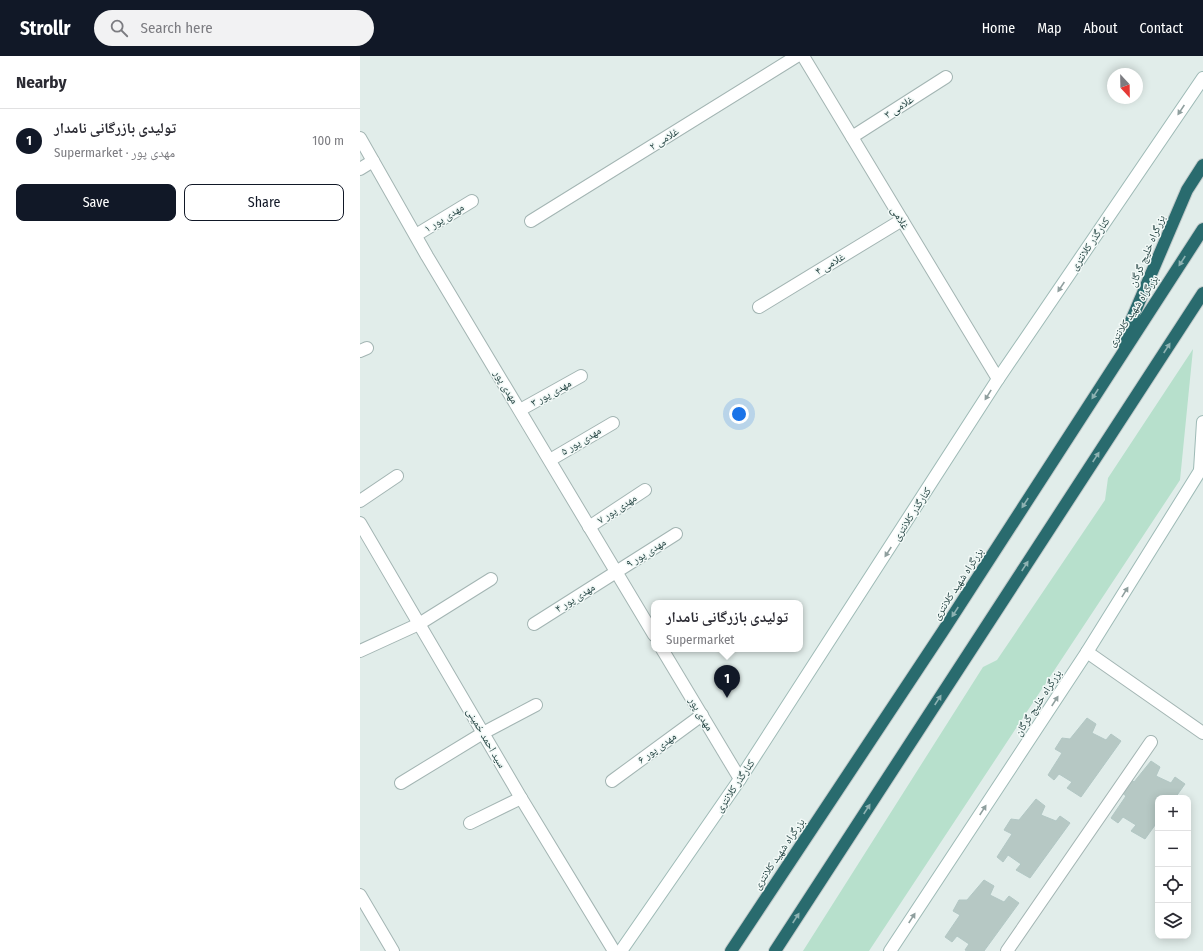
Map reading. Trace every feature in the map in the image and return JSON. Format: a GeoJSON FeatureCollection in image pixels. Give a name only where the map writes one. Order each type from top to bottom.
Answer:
{"type":"FeatureCollection","features":[{"type":"Feature","properties":{"kind":"highway","name":"بزرگراه خلیج گرگان"},"geometry":{"type":"LineString","coordinates":[[1108,373],[1187,190],[1203,165]]}},
{"type":"Feature","properties":{"kind":"highway","name":"بزرگراه شهید کلانتری"},"geometry":{"type":"LineString","coordinates":[[731,951],[943,631],[1108,373],[1203,229]]}},
{"type":"Feature","properties":{"kind":"highway"},"geometry":{"type":"LineString","coordinates":[[775,951],[1203,294]]}},
{"type":"Feature","properties":{"kind":"street","name":"غلامی ۲"},"geometry":{"type":"LineString","coordinates":[[531,221],[797,56]]}},
{"type":"Feature","properties":{"kind":"street","name":"غلامی"},"geometry":{"type":"LineString","coordinates":[[803,56],[998,379]]}},
{"type":"Feature","properties":{"kind":"street","name":"غلامی ۳"},"geometry":{"type":"LineString","coordinates":[[852,137],[946,77]]}},
{"type":"Feature","properties":{"kind":"street","name":"کنارگذر کلانتری"},"geometry":{"type":"LineString","coordinates":[[621,951],[740,779],[998,379],[1203,78]]}},
{"type":"Feature","properties":{"kind":"street","name":"مهدی پور"},"geometry":{"type":"LineString","coordinates":[[360,138],[651,630]]}},
{"type":"Feature","properties":{"kind":"street"},"geometry":{"type":"LineString","coordinates":[[360,169],[373,161]]}},
{"type":"Feature","properties":{"kind":"street","name":"۱ مهدی پور"},"geometry":{"type":"LineString","coordinates":[[416,235],[472,201]]}},
{"type":"Feature","properties":{"kind":"street","name":"غلامی ۴"},"geometry":{"type":"LineString","coordinates":[[758,307],[902,220]]}},
{"type":"Feature","properties":{"kind":"street","name":"۳ مهدی پور"},"geometry":{"type":"LineString","coordinates":[[520,410],[581,376]]}},
{"type":"Feature","properties":{"kind":"street"},"geometry":{"type":"LineString","coordinates":[[1202,468],[1203,422]]}},
{"type":"Feature","properties":{"kind":"street","name":"۵ مهدی پور"},"geometry":{"type":"LineString","coordinates":[[550,460],[613,423]]}},
{"type":"Feature","properties":{"kind":"street","name":"بزرگراه خلیج گرگان"},"geometry":{"type":"LineString","coordinates":[[890,951],[1087,652],[1202,468]]}},
{"type":"Feature","properties":{"kind":"street"},"geometry":{"type":"LineString","coordinates":[[360,500],[397,476]]}},
{"type":"Feature","properties":{"kind":"street","name":"۷ مهدی پور"},"geometry":{"type":"LineString","coordinates":[[590,527],[645,490]]}},
{"type":"Feature","properties":{"kind":"street","name":"سید احمد خمینی"},"geometry":{"type":"LineString","coordinates":[[360,523],[521,798],[614,951]]}},
{"type":"Feature","properties":{"kind":"street","name":"۹ مهدی پور"},"geometry":{"type":"LineString","coordinates":[[616,572],[676,534]]}},
{"type":"Feature","properties":{"kind":"street","name":"۴ مهدی پور"},"geometry":{"type":"LineString","coordinates":[[534,624],[616,572]]}},
{"type":"Feature","properties":{"kind":"street"},"geometry":{"type":"LineString","coordinates":[[360,652],[419,624],[491,578]]}},
{"type":"Feature","properties":{"kind":"street","name":"مهدی پور"},"geometry":{"type":"LineString","coordinates":[[664,652],[740,779]]}},
{"type":"Feature","properties":{"kind":"street"},"geometry":{"type":"LineString","coordinates":[[1087,652],[1203,733]]}},
{"type":"Feature","properties":{"kind":"street"},"geometry":{"type":"LineString","coordinates":[[400,782],[483,733],[536,705]]}},
{"type":"Feature","properties":{"kind":"street","name":"۶ مهدی پور"},"geometry":{"type":"LineString","coordinates":[[612,781],[702,715]]}},
{"type":"Feature","properties":{"kind":"street"},"geometry":{"type":"LineString","coordinates":[[1007,951],[1150,742]]}},
{"type":"Feature","properties":{"kind":"street"},"geometry":{"type":"LineString","coordinates":[[470,823],[521,798]]}},
{"type":"Feature","properties":{"kind":"street"},"geometry":{"type":"LineString","coordinates":[[360,895],[392,951]]}},
{"type":"Feature","properties":{"kind":"green space"},"geometry":{"type":"Polygon","coordinates":[[[1193,349],[1180,480],[869,951],[803,951],[983,667],[997,660],[1105,500],[1108,478],[1193,349]]]}},
{"type":"Feature","properties":{"kind":"building"},"geometry":{"type":"Polygon","coordinates":[[[1087,718],[1096,724],[1092,733],[1106,740],[1111,734],[1121,741],[1081,797],[1067,788],[1072,782],[1059,774],[1054,780],[1048,775],[1062,753],[1055,749],[1062,738],[1070,739],[1087,718]]]}},
{"type":"Feature","properties":{"kind":"building"},"geometry":{"type":"Polygon","coordinates":[[[1151,761],[1160,767],[1156,776],[1171,783],[1175,777],[1185,784],[1177,795],[1155,795],[1155,825],[1145,839],[1131,831],[1136,825],[1123,817],[1118,823],[1111,818],[1126,796],[1121,792],[1130,778],[1134,782],[1151,761]]]}},
{"type":"Feature","properties":{"kind":"building"},"geometry":{"type":"Polygon","coordinates":[[[1036,799],[1045,806],[1041,815],[1056,821],[1060,816],[1070,823],[1030,878],[1016,870],[1021,864],[1008,855],[1003,862],[997,857],[1012,834],[1004,830],[1011,819],[1019,820],[1036,799]]]}},
{"type":"Feature","properties":{"kind":"building"},"geometry":{"type":"Polygon","coordinates":[[[984,880],[994,886],[990,895],[1004,902],[1009,896],[1019,903],[984,951],[967,951],[965,950],[969,944],[957,936],[952,942],[945,937],[960,915],[953,911],[959,900],[967,900],[984,880]]]}},
{"type":"Feature","properties":{"kind":"place","name":"تولیدی بازرگانی نامدار"},"geometry":{"type":"Point","coordinates":[727,698]}}]}
